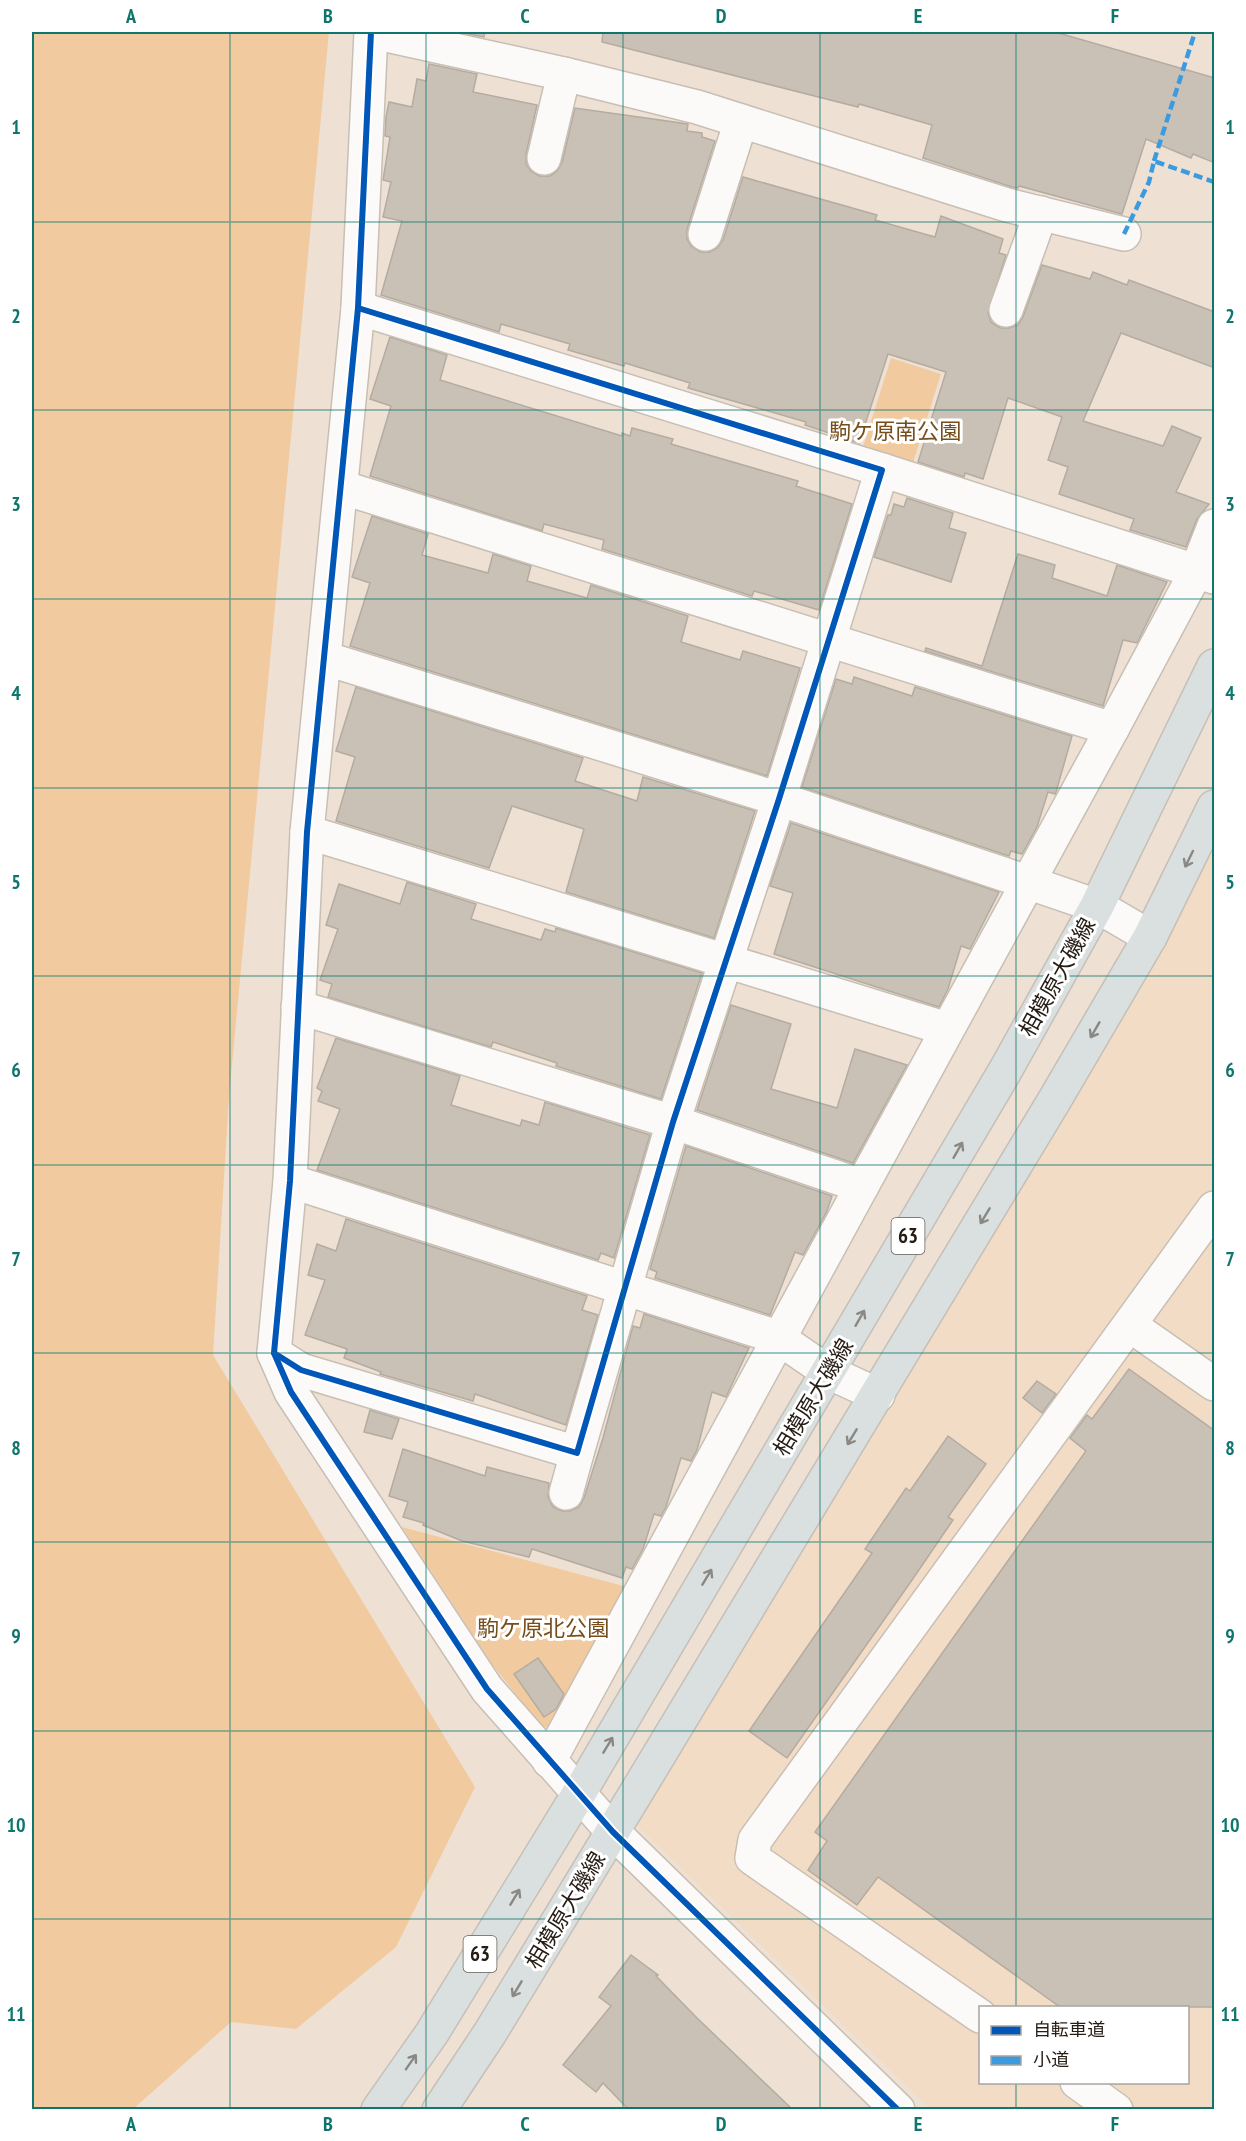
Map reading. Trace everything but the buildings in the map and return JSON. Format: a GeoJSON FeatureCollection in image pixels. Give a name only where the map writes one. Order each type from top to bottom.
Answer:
{"type":"FeatureCollection","features":[{"type":"Feature","properties":{"kind":"main road","name":"相模原大磯線"},"geometry":{"type":"LineString","coordinates":[[378,2109],[432,2033],[578,1795],[1005,1071],[1097,906],[1215,666]]}},
{"type":"Feature","properties":{"kind":"main road","name":"相模原大磯線"},"geometry":{"type":"LineString","coordinates":[[440,2109],[490,2033],[878,1395],[1150,937],[1215,807]]}},
{"type":"Feature","properties":{"kind":"street"},"geometry":{"type":"LineString","coordinates":[[898,2109],[613,1832],[487,1689],[291,1392],[274,1353],[290,1181],[307,832],[358,308],[372,32],[564,74],[697,107],[1007,205],[1124,234]]}},
{"type":"Feature","properties":{"kind":"street"},"geometry":{"type":"LineString","coordinates":[[544,158],[564,74]]}},
{"type":"Feature","properties":{"kind":"street"},"geometry":{"type":"LineString","coordinates":[[705,234],[741,121]]}},
{"type":"Feature","properties":{"kind":"street"},"geometry":{"type":"LineString","coordinates":[[1006,310],[1041,213]]}},
{"type":"Feature","properties":{"kind":"street"},"geometry":{"type":"LineString","coordinates":[[358,308],[882,470],[1205,574]]}},
{"type":"Feature","properties":{"kind":"street"},"geometry":{"type":"LineString","coordinates":[[566,1493],[623,1287],[673,1122],[779,799],[882,470]]}},
{"type":"Feature","properties":{"kind":"street"},"geometry":{"type":"LineString","coordinates":[[341,487],[1112,729]]}},
{"type":"Feature","properties":{"kind":"street"},"geometry":{"type":"LineString","coordinates":[[549,1761],[579,1710],[777,1337],[1027,882],[1112,729],[1205,574],[1215,526]]}},
{"type":"Feature","properties":{"kind":"street"},"geometry":{"type":"LineString","coordinates":[[324,658],[779,799],[1027,882],[1097,906],[1150,937]]}},
{"type":"Feature","properties":{"kind":"street"},"geometry":{"type":"LineString","coordinates":[[307,832],[947,1029]]}},
{"type":"Feature","properties":{"kind":"street"},"geometry":{"type":"LineString","coordinates":[[298,1007],[673,1122],[862,1186]]}},
{"type":"Feature","properties":{"kind":"street"},"geometry":{"type":"LineString","coordinates":[[290,1181],[777,1337],[828,1372],[878,1395]]}},
{"type":"Feature","properties":{"kind":"street"},"geometry":{"type":"LineString","coordinates":[[979,2015],[752,1858],[755,1840],[1215,1208]]}},
{"type":"Feature","properties":{"kind":"street"},"geometry":{"type":"LineString","coordinates":[[1131,1326],[1215,1384]]}},
{"type":"Feature","properties":{"kind":"street"},"geometry":{"type":"LineString","coordinates":[[274,1353],[301,1370],[577,1453]]}},
{"type":"Feature","properties":{"kind":"street"},"geometry":{"type":"LineString","coordinates":[[1080,2084],[1116,2109]]}},
{"type":"Feature","properties":{"kind":"shaded area"},"geometry":{"type":"Polygon","coordinates":[[[1214,805],[1214,2109],[930,2109],[636,1825],[1214,805]]]}},
{"type":"Feature","properties":{"kind":"green space"},"geometry":{"type":"Polygon","coordinates":[[[32,32],[329,32],[229,1097],[213,1355],[475,1787],[396,1947],[296,2029],[231,2022],[132,2110],[32,2109],[32,32]]]}},
{"type":"Feature","properties":{"kind":"green space","name":"駒ケ原南公園"},"geometry":{"type":"Polygon","coordinates":[[[891,358],[941,374],[912,466],[862,450],[891,358]]]}},
{"type":"Feature","properties":{"kind":"green space","name":"駒ケ原北公園"},"geometry":{"type":"Polygon","coordinates":[[[402,1527],[631,1588],[556,1731],[540,1725],[492,1664],[402,1527]]]}},
{"type":"Feature","properties":{"kind":"marked path"},"geometry":{"type":"LineString","coordinates":[[1154,161],[1195,32]]}},
{"type":"Feature","properties":{"kind":"marked path"},"geometry":{"type":"LineString","coordinates":[[1124,234],[1149,182],[1154,161],[1214,182]]}},
{"type":"Feature","properties":{"kind":"cycle path"},"geometry":{"type":"LineString","coordinates":[[371,32],[358,308],[307,832],[290,1181],[274,1353],[291,1392],[487,1689],[613,1832],[898,2110]]}},
{"type":"Feature","properties":{"kind":"cycle path"},"geometry":{"type":"LineString","coordinates":[[274,1353],[301,1370],[577,1453],[673,1122],[779,799],[882,470],[358,308]]}}]}
